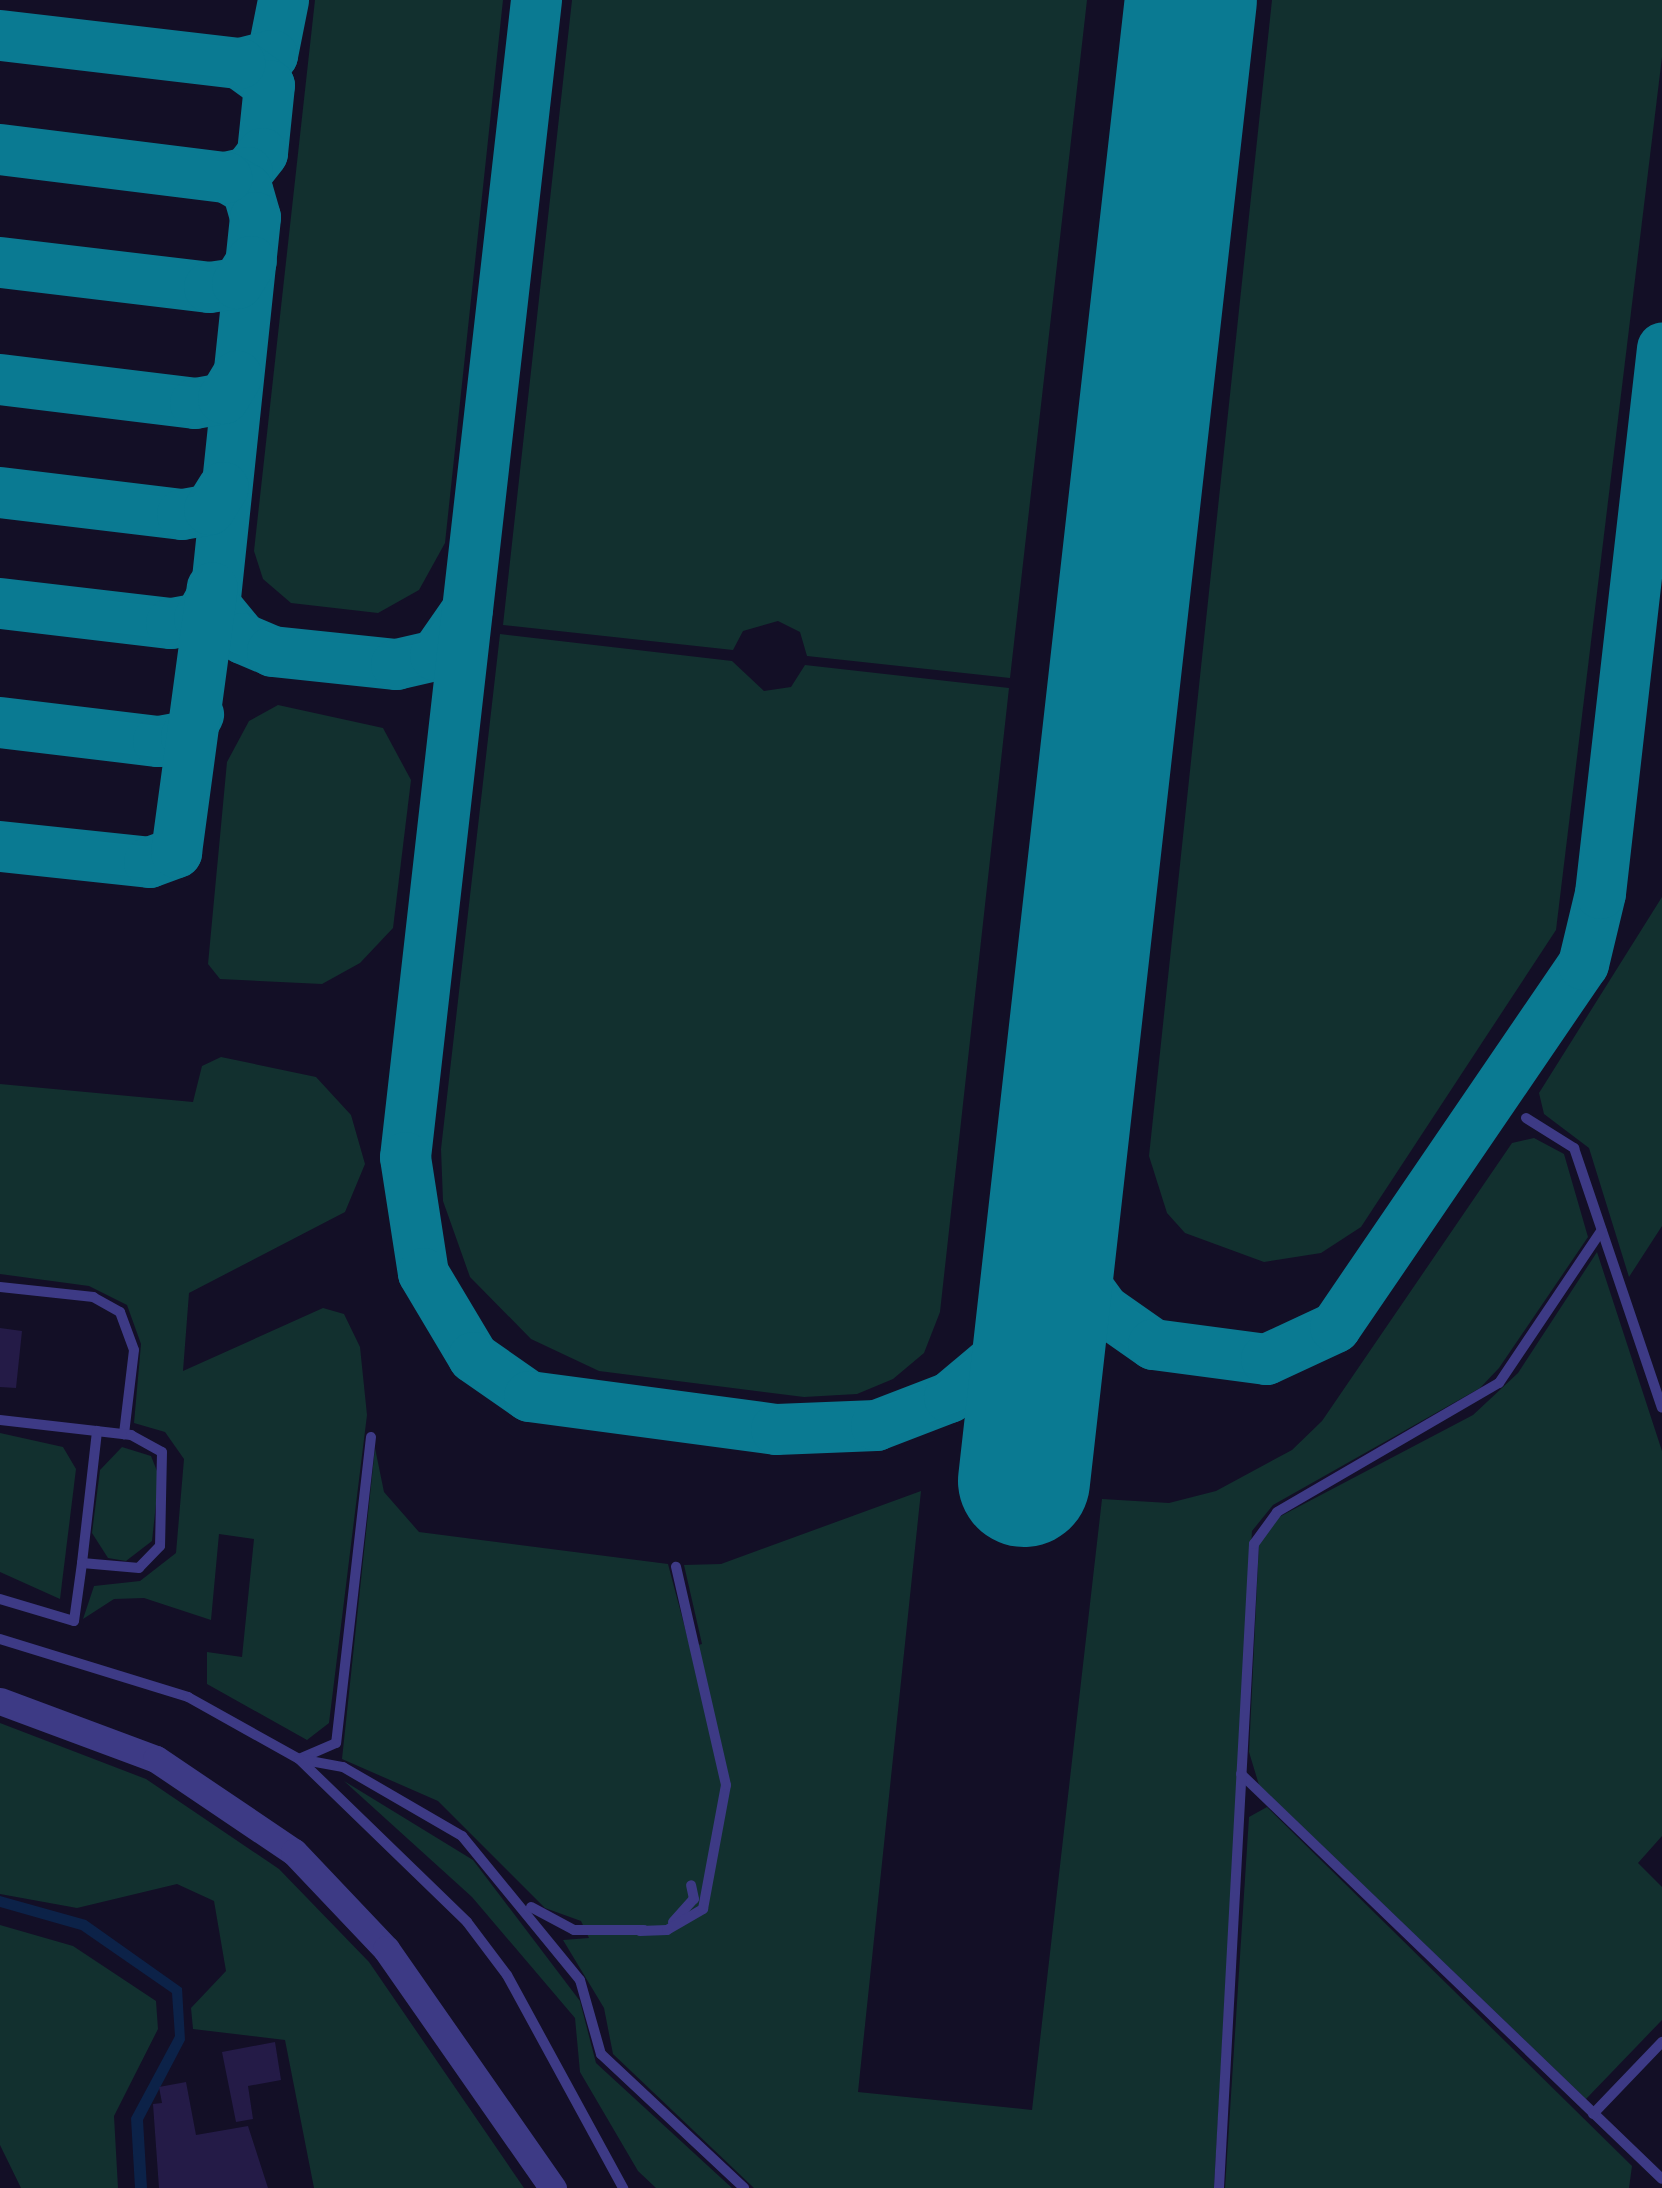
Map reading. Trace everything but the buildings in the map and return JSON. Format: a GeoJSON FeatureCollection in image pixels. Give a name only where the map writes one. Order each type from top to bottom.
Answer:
{"type":"FeatureCollection","features":[{"type":"Feature","properties":{"kind":"street"},"geometry":{"type":"LineString","coordinates":[[0,1701],[156,1759],[294,1852],[386,1949],[553,2188]]}},
{"type":"Feature","properties":{"kind":"lane"},"geometry":{"type":"LineString","coordinates":[[1526,1118],[1574,1148],[1662,1408]]}},
{"type":"Feature","properties":{"kind":"lane"},"geometry":{"type":"LineString","coordinates":[[1219,2188],[1252,1554],[1265,1522],[1499,1383],[1602,1230]]}},
{"type":"Feature","properties":{"kind":"lane"},"geometry":{"type":"LineString","coordinates":[[0,1287],[93,1297],[120,1312],[134,1350],[124,1435]]}},
{"type":"Feature","properties":{"kind":"lane"},"geometry":{"type":"LineString","coordinates":[[0,1420],[151,1441],[168,1468],[160,1546],[139,1568],[82,1563]]}},
{"type":"Feature","properties":{"kind":"lane"},"geometry":{"type":"LineString","coordinates":[[0,1599],[74,1621],[97,1431]]}},
{"type":"Feature","properties":{"kind":"lane"},"geometry":{"type":"LineString","coordinates":[[299,1759],[336,1743],[371,1437]]}},
{"type":"Feature","properties":{"kind":"lane"},"geometry":{"type":"LineString","coordinates":[[523,1901],[574,1930],[667,1930],[704,1909],[726,1785],[676,1567]]}},
{"type":"Feature","properties":{"kind":"lane"},"geometry":{"type":"LineString","coordinates":[[0,1640],[188,1697],[299,1759],[494,1957],[623,2188]]}},
{"type":"Feature","properties":{"kind":"lane"},"geometry":{"type":"LineString","coordinates":[[299,1759],[343,1767],[416,1803],[523,1901],[580,1980],[601,2054],[744,2188]]}},
{"type":"Feature","properties":{"kind":"lane"},"geometry":{"type":"LineString","coordinates":[[1241,1774],[1660,2178],[1647,2188]]}},
{"type":"Feature","properties":{"kind":"lane"},"geometry":{"type":"LineString","coordinates":[[640,1931],[687,1914],[691,1885]]}},
{"type":"Feature","properties":{"kind":"lane"},"geometry":{"type":"LineString","coordinates":[[1594,2114],[1662,2042]]}},
{"type":"Feature","properties":{"kind":"green space"},"geometry":{"type":"Polygon","coordinates":[[[315,0],[503,0],[445,543],[419,590],[378,613],[291,603],[263,579],[254,551],[315,0]]]}},
{"type":"Feature","properties":{"kind":"green space"},"geometry":{"type":"Polygon","coordinates":[[[572,0],[1087,0],[1010,678],[807,656],[800,632],[778,621],[743,631],[733,650],[503,625],[572,0]]]}},
{"type":"Feature","properties":{"kind":"green space"},"geometry":{"type":"Polygon","coordinates":[[[1272,0],[1662,0],[1662,57],[1556,930],[1361,1227],[1321,1253],[1264,1262],[1185,1233],[1167,1213],[1149,1156],[1272,0]]]}},
{"type":"Feature","properties":{"kind":"green space"},"geometry":{"type":"Polygon","coordinates":[[[500,634],[732,661],[764,691],[791,687],[805,665],[1009,688],[940,1312],[924,1353],[893,1379],[857,1394],[804,1397],[599,1371],[531,1339],[470,1277],[443,1201],[441,1149],[500,634]]]}},
{"type":"Feature","properties":{"kind":"green space"},"geometry":{"type":"Polygon","coordinates":[[[278,705],[383,728],[411,780],[393,928],[360,963],[322,984],[220,979],[208,964],[227,762],[249,721],[278,705]]]}},
{"type":"Feature","properties":{"kind":"green space"},"geometry":{"type":"Polygon","coordinates":[[[1662,897],[1662,1226],[1629,1277],[1589,1148],[1544,1114],[1539,1093],[1662,897]]]}},
{"type":"Feature","properties":{"kind":"green space"},"geometry":{"type":"Polygon","coordinates":[[[221,1057],[316,1077],[351,1115],[365,1164],[345,1212],[189,1293],[183,1371],[323,1308],[344,1314],[360,1347],[367,1415],[329,1723],[307,1740],[207,1684],[207,1652],[242,1657],[254,1539],[219,1534],[211,1620],[144,1598],[114,1599],[83,1619],[94,1586],[140,1581],[176,1553],[184,1459],[165,1432],[134,1423],[141,1344],[127,1305],[89,1286],[0,1274],[0,1084],[193,1102],[202,1066],[221,1057]]]}},
{"type":"Feature","properties":{"kind":"green space"},"geometry":{"type":"Polygon","coordinates":[[[1534,1138],[1564,1154],[1588,1237],[1499,1368],[1480,1388],[1273,1505],[1252,1531],[1214,2188],[754,2188],[613,2054],[604,2008],[563,1940],[589,1938],[581,1921],[545,1908],[438,1801],[342,1759],[375,1448],[384,1492],[419,1532],[668,1564],[690,1647],[702,1644],[684,1565],[721,1564],[921,1491],[858,2092],[1032,2110],[1102,1499],[1169,1503],[1216,1491],[1292,1450],[1322,1421],[1512,1143],[1534,1138]]]}},
{"type":"Feature","properties":{"kind":"green space"},"geometry":{"type":"Polygon","coordinates":[[[1597,1252],[1662,1451],[1662,1836],[1638,1863],[1662,1887],[1662,2020],[1586,2099],[1259,1785],[1249,1752],[1259,1543],[1279,1517],[1473,1415],[1518,1373],[1597,1252]]]}},
{"type":"Feature","properties":{"kind":"green space"},"geometry":{"type":"Polygon","coordinates":[[[0,1433],[63,1447],[76,1469],[60,1599],[0,1572],[0,1433]]]}},
{"type":"Feature","properties":{"kind":"green space"},"geometry":{"type":"Polygon","coordinates":[[[122,1447],[151,1456],[159,1476],[152,1541],[126,1561],[108,1558],[92,1533],[100,1470],[122,1447]]]}},
{"type":"Feature","properties":{"kind":"green space"},"geometry":{"type":"Polygon","coordinates":[[[0,1723],[146,1779],[279,1869],[369,1962],[524,2188],[314,2188],[285,2040],[193,2029],[191,2008],[226,1971],[214,1901],[177,1884],[77,1908],[0,1894],[0,1723]]]}},
{"type":"Feature","properties":{"kind":"green space"},"geometry":{"type":"Polygon","coordinates":[[[344,1781],[473,1860],[580,2001],[596,2063],[732,2188],[656,2188],[638,2171],[580,2072],[575,2018],[472,1897],[344,1781]]]}},
{"type":"Feature","properties":{"kind":"green space"},"geometry":{"type":"Polygon","coordinates":[[[1267,1807],[1632,2166],[1629,2188],[1225,2188],[1249,1817],[1267,1807]]]}},
{"type":"Feature","properties":{"kind":"green space"},"geometry":{"type":"Polygon","coordinates":[[[0,1925],[73,1946],[156,2001],[158,2029],[114,2116],[118,2188],[21,2188],[0,2145],[0,1925]]]}},
{"type":"Feature","properties":{"kind":"water"},"geometry":{"type":"Polygon","coordinates":[[[0,1896],[86,1920],[182,1988],[185,2040],[143,2120],[147,2188],[135,2188],[131,2118],[175,2036],[172,1993],[81,1930],[0,1907],[0,1896]]]}},
{"type":"Feature","properties":{"kind":"taxiway"},"geometry":{"type":"LineString","coordinates":[[283,0],[272,55],[239,63],[269,85],[262,153],[247,172],[226,177],[247,189],[255,217],[214,604],[242,638],[272,651],[396,664],[435,655],[467,609]]}},
{"type":"Feature","properties":{"kind":"taxiway"},"geometry":{"type":"LineString","coordinates":[[536,0],[405,1157],[423,1273],[473,1357],[529,1396],[776,1429],[876,1425],[949,1397],[1012,1344],[1048,1274]]}},
{"type":"Feature","properties":{"kind":"taxiway"},"geometry":{"type":"LineString","coordinates":[[0,35],[239,63]]}},
{"type":"Feature","properties":{"kind":"taxiway"},"geometry":{"type":"LineString","coordinates":[[0,149],[226,177]]}},
{"type":"Feature","properties":{"kind":"taxiway"},"geometry":{"type":"LineString","coordinates":[[0,262],[209,287],[237,283],[251,261]]}},
{"type":"Feature","properties":{"kind":"taxiway"},"geometry":{"type":"LineString","coordinates":[[1058,1188],[1083,1281],[1103,1309],[1153,1344],[1266,1359],[1335,1327],[1583,964],[1600,893],[1662,348]]}},
{"type":"Feature","properties":{"kind":"taxiway"},"geometry":{"type":"LineString","coordinates":[[0,379],[195,403],[223,398],[236,376]]}},
{"type":"Feature","properties":{"kind":"taxiway"},"geometry":{"type":"LineString","coordinates":[[0,492],[182,514],[209,509],[223,487]]}},
{"type":"Feature","properties":{"kind":"taxiway"},"geometry":{"type":"LineString","coordinates":[[0,846],[149,862],[176,852],[212,587]]}},
{"type":"Feature","properties":{"kind":"taxiway"},"geometry":{"type":"LineString","coordinates":[[0,603],[171,623],[199,618],[211,596]]}},
{"type":"Feature","properties":{"kind":"taxiway"},"geometry":{"type":"LineString","coordinates":[[0,722],[158,741],[186,736],[198,714]]}},
{"type":"Feature","properties":{"kind":"runway"},"geometry":{"type":"LineString","coordinates":[[1024,1481],[1191,0]]}}]}
